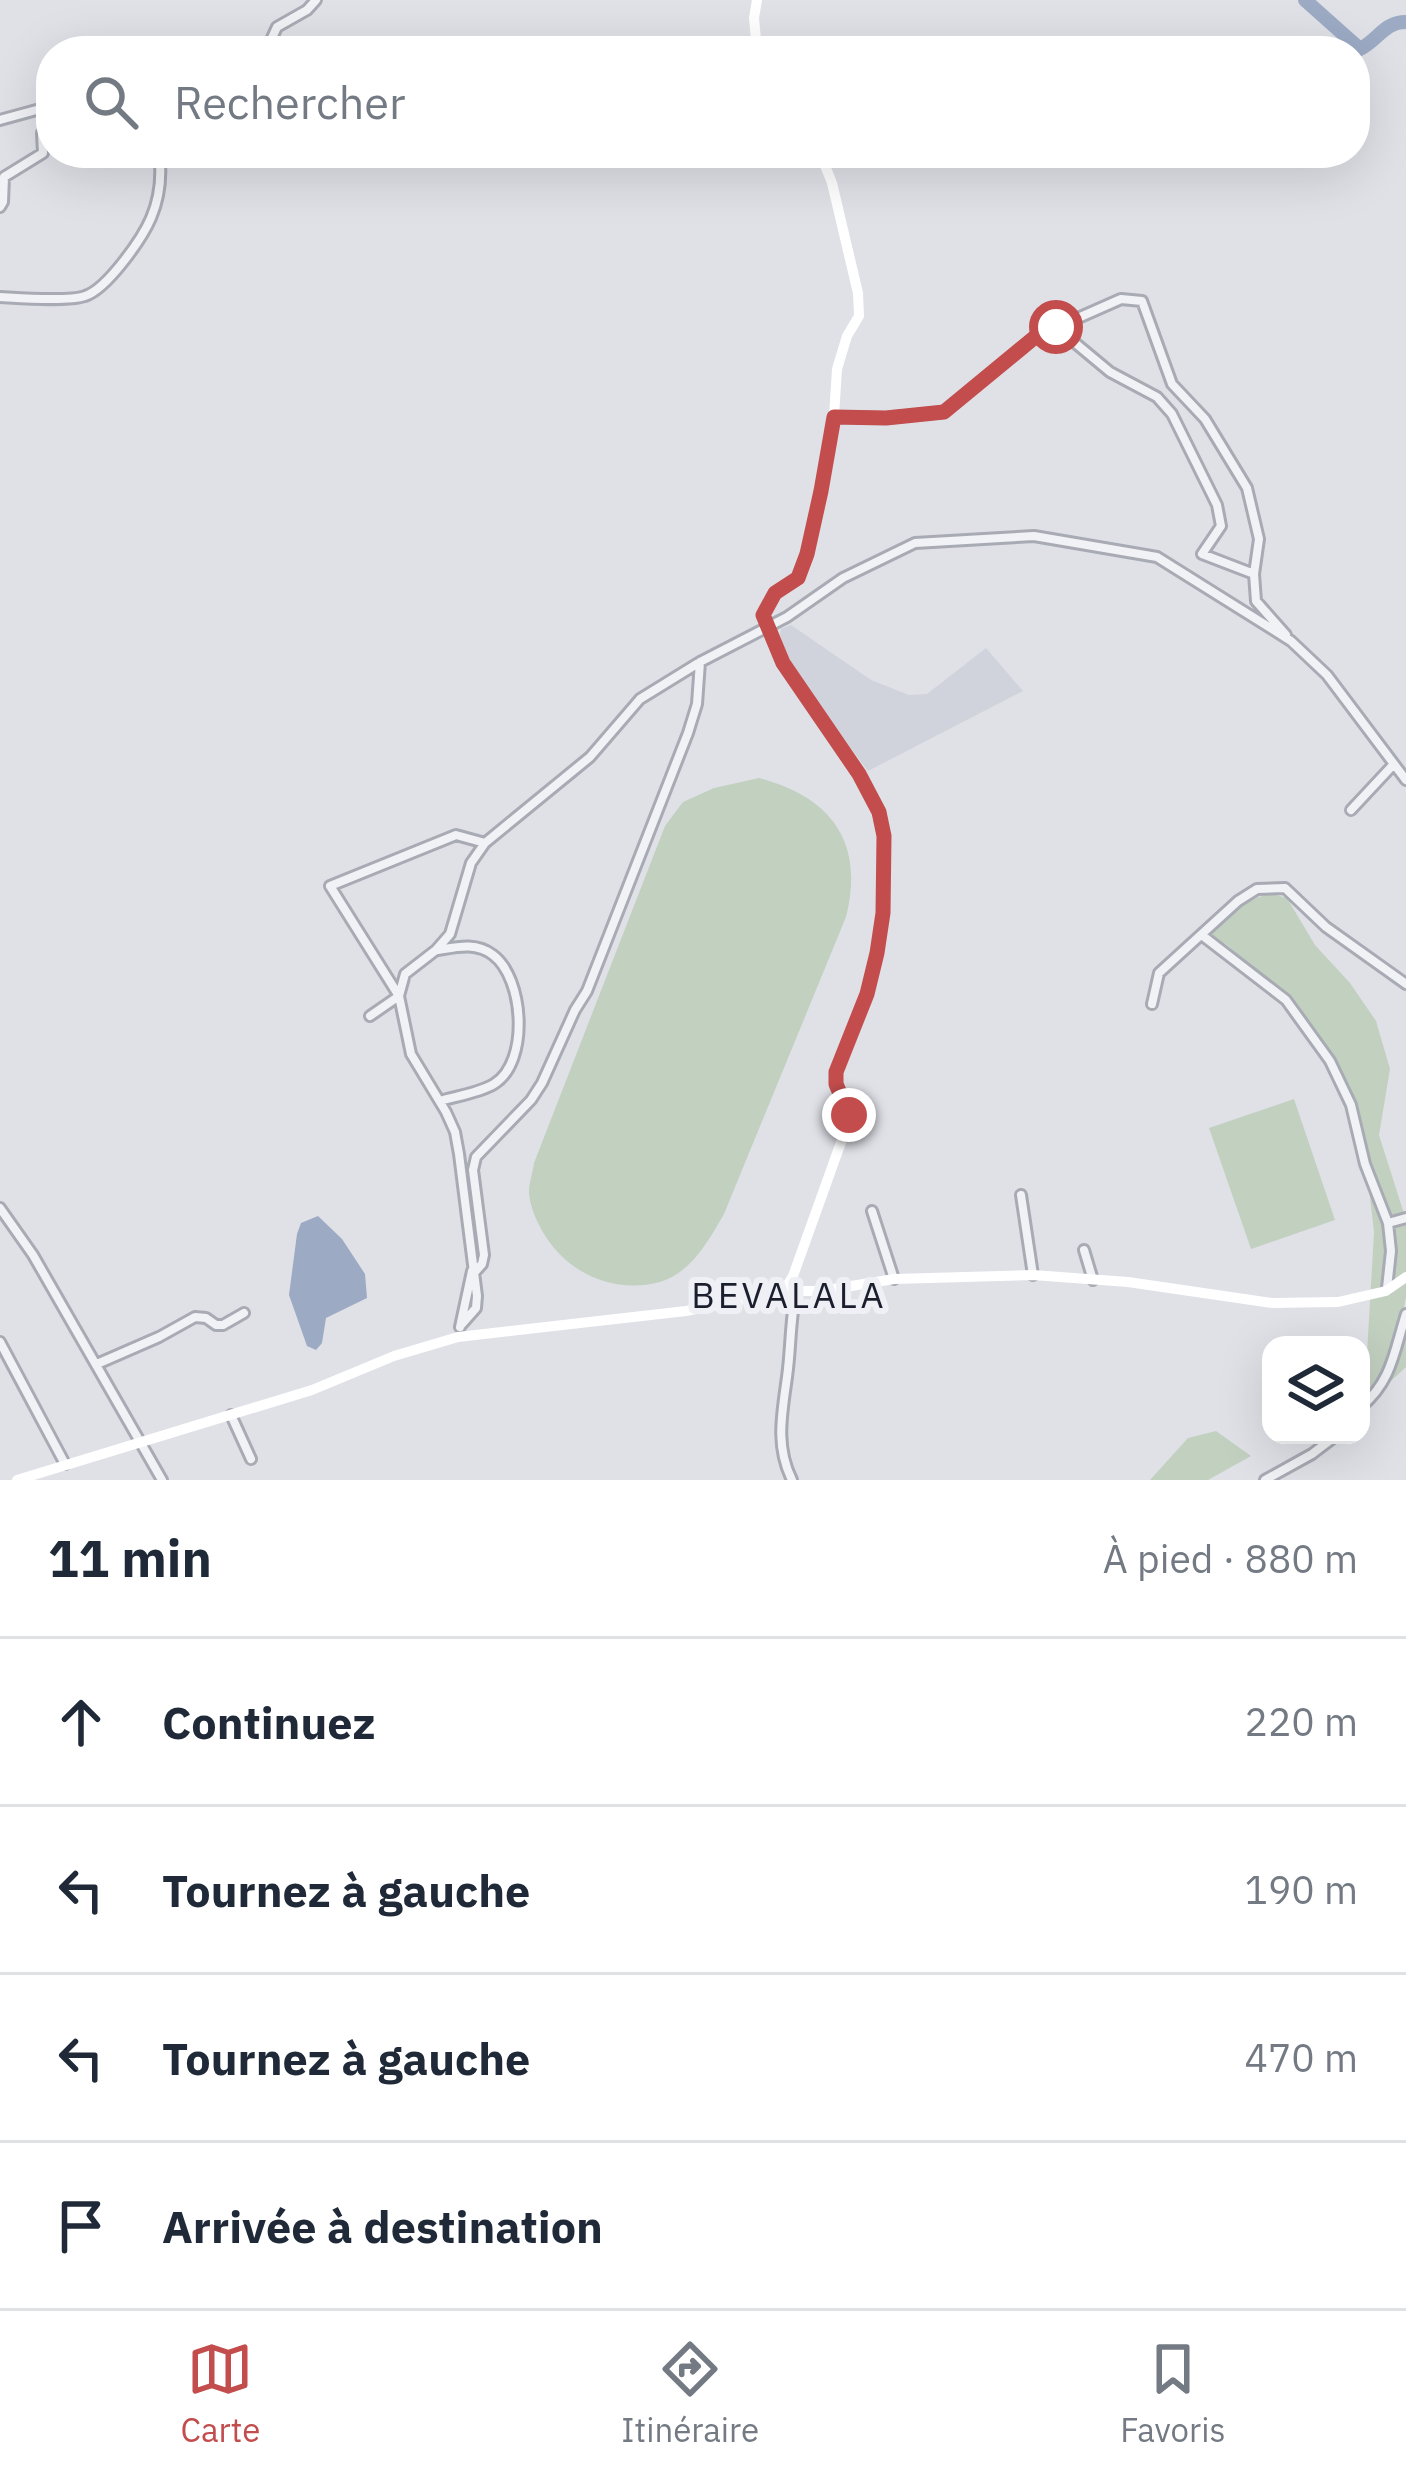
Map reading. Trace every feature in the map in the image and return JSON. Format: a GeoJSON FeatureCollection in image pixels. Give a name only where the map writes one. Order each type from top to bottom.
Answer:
{"type":"FeatureCollection","features":[{"type":"Feature","properties":{"kind":"street"},"geometry":{"type":"LineString","coordinates":[[273,36],[277,27],[316,0]]}},
{"type":"Feature","properties":{"kind":"street"},"geometry":{"type":"LineString","coordinates":[[756,36],[757,0]]}},
{"type":"Feature","properties":{"kind":"street"},"geometry":{"type":"LineString","coordinates":[[0,120],[36,110]]}},
{"type":"Feature","properties":{"kind":"street"},"geometry":{"type":"LineString","coordinates":[[0,206],[4,177],[36,157]]}},
{"type":"Feature","properties":{"kind":"street"},"geometry":{"type":"LineString","coordinates":[[0,297],[87,296],[117,270],[151,218],[161,168]]}},
{"type":"Feature","properties":{"kind":"street"},"geometry":{"type":"LineString","coordinates":[[792,1480],[782,1459],[781,1407],[788,1375],[790,1291],[849,1120],[836,1072],[867,994],[883,913],[884,836],[879,812],[859,774],[783,663],[763,615],[775,593],[798,578],[807,554],[834,417],[837,369],[859,316],[859,292],[824,168]]}},
{"type":"Feature","properties":{"kind":"street"},"geometry":{"type":"LineString","coordinates":[[834,417],[944,412],[1035,337],[1121,299],[1142,301],[1172,384],[1205,419],[1247,488],[1259,538],[1256,601],[1328,675],[1406,780]]}},
{"type":"Feature","properties":{"kind":"street"},"geometry":{"type":"LineString","coordinates":[[1056,327],[1110,372],[1156,397],[1172,414],[1217,505],[1221,526],[1202,554],[1254,574]]}},
{"type":"Feature","properties":{"kind":"street"},"geometry":{"type":"LineString","coordinates":[[370,1016],[399,996],[405,974],[450,934],[471,862],[484,843],[590,757],[640,699],[787,617],[843,578],[915,543],[1034,536],[1157,557],[1291,641]]}},
{"type":"Feature","properties":{"kind":"street"},"geometry":{"type":"LineString","coordinates":[[474,1270],[484,1255],[473,1170],[476,1157],[531,1100],[587,992],[688,733],[697,704],[700,662]]}},
{"type":"Feature","properties":{"kind":"street"},"geometry":{"type":"LineString","coordinates":[[1351,810],[1393,765]]}},
{"type":"Feature","properties":{"kind":"street"},"geometry":{"type":"LineString","coordinates":[[459,1331],[474,1270],[454,1132],[411,1054],[399,996],[330,886],[456,835],[484,843]]}},
{"type":"Feature","properties":{"kind":"street"},"geometry":{"type":"LineString","coordinates":[[1152,1004],[1159,973],[1257,889],[1285,888],[1326,927],[1406,984]]}},
{"type":"Feature","properties":{"kind":"street"},"geometry":{"type":"LineString","coordinates":[[1203,936],[1286,1000],[1330,1061],[1351,1105],[1365,1164],[1388,1223],[1391,1251],[1386,1291]]}},
{"type":"Feature","properties":{"kind":"street"},"geometry":{"type":"LineString","coordinates":[[436,950],[471,945],[495,956],[512,983],[521,1029],[513,1062],[495,1083],[440,1101]]}},
{"type":"Feature","properties":{"kind":"street"},"geometry":{"type":"LineString","coordinates":[[1021,1195],[1033,1275]]}},
{"type":"Feature","properties":{"kind":"street"},"geometry":{"type":"LineString","coordinates":[[0,1208],[33,1255],[162,1480]]}},
{"type":"Feature","properties":{"kind":"street"},"geometry":{"type":"LineString","coordinates":[[872,1211],[894,1279]]}},
{"type":"Feature","properties":{"kind":"street"},"geometry":{"type":"LineString","coordinates":[[1388,1223],[1406,1218]]}},
{"type":"Feature","properties":{"kind":"street"},"geometry":{"type":"LineString","coordinates":[[1084,1250],[1093,1280]]}},
{"type":"Feature","properties":{"kind":"street"},"geometry":{"type":"LineString","coordinates":[[17,1480],[313,1390],[459,1331],[686,1311],[790,1291],[894,1279],[1033,1275],[1272,1303],[1337,1302],[1386,1291],[1406,1277]]}},
{"type":"Feature","properties":{"kind":"street"},"geometry":{"type":"LineString","coordinates":[[97,1364],[195,1317],[223,1325],[244,1313]]}},
{"type":"Feature","properties":{"kind":"street"},"geometry":{"type":"LineString","coordinates":[[1370,1399],[1388,1376],[1406,1314]]}},
{"type":"Feature","properties":{"kind":"street"},"geometry":{"type":"LineString","coordinates":[[0,1342],[65,1464]]}},
{"type":"Feature","properties":{"kind":"street"},"geometry":{"type":"LineString","coordinates":[[231,1415],[251,1459]]}},
{"type":"Feature","properties":{"kind":"street"},"geometry":{"type":"LineString","coordinates":[[1265,1480],[1325,1444]]}},
{"type":"Feature","properties":{"kind":"shaded area"},"geometry":{"type":"Polygon","coordinates":[[[791,625],[871,680],[909,695],[927,694],[986,648],[1023,691],[868,771],[792,671],[780,635],[781,629],[791,625]]]}},
{"type":"Feature","properties":{"kind":"green space"},"geometry":{"type":"Polygon","coordinates":[[[759,778],[806,797],[837,826],[851,866],[846,917],[724,1214],[705,1245],[671,1278],[642,1285],[607,1282],[575,1267],[540,1227],[529,1196],[534,1163],[665,826],[683,802],[714,788],[759,778]]]}},
{"type":"Feature","properties":{"kind":"green space"},"geometry":{"type":"Polygon","coordinates":[[[1263,896],[1287,898],[1315,945],[1350,983],[1376,1021],[1390,1069],[1379,1135],[1406,1220],[1406,1297],[1397,1342],[1406,1338],[1406,1367],[1370,1400],[1374,1232],[1362,1127],[1337,1065],[1306,1018],[1227,945],[1209,936],[1246,904],[1263,896]]]}},
{"type":"Feature","properties":{"kind":"green space"},"geometry":{"type":"Polygon","coordinates":[[[1294,1099],[1335,1220],[1251,1249],[1209,1128],[1294,1099]]]}},
{"type":"Feature","properties":{"kind":"green space"},"geometry":{"type":"Polygon","coordinates":[[[1216,1431],[1251,1456],[1208,1480],[1150,1480],[1188,1438],[1216,1431]]]}},
{"type":"Feature","properties":{"kind":"water"},"geometry":{"type":"Polygon","coordinates":[[[318,1216],[342,1239],[365,1274],[367,1298],[326,1318],[322,1343],[316,1350],[307,1346],[289,1295],[301,1223],[318,1216]]]}},
{"type":"Feature","properties":{"kind":"waterway"},"geometry":{"type":"LineString","coordinates":[[1305,0],[1345,36]]}},
{"type":"Feature","properties":{"kind":"waterway"},"geometry":{"type":"LineString","coordinates":[[1370,42],[1387,28],[1406,22]]}},
{"type":"Feature","properties":{"kind":"district","name":"BEVALALA"},"geometry":{"type":"Point","coordinates":[789,1295]}},
{"type":"Feature","properties":{"kind":"route"},"geometry":{"type":"LineString","coordinates":[[849,1115],[836,1072],[867,994],[877,953],[883,913],[884,836],[879,812],[859,774],[783,663],[763,615],[775,593],[798,578],[807,554],[834,417],[944,412],[1035,337],[1056,327]]}}]}
